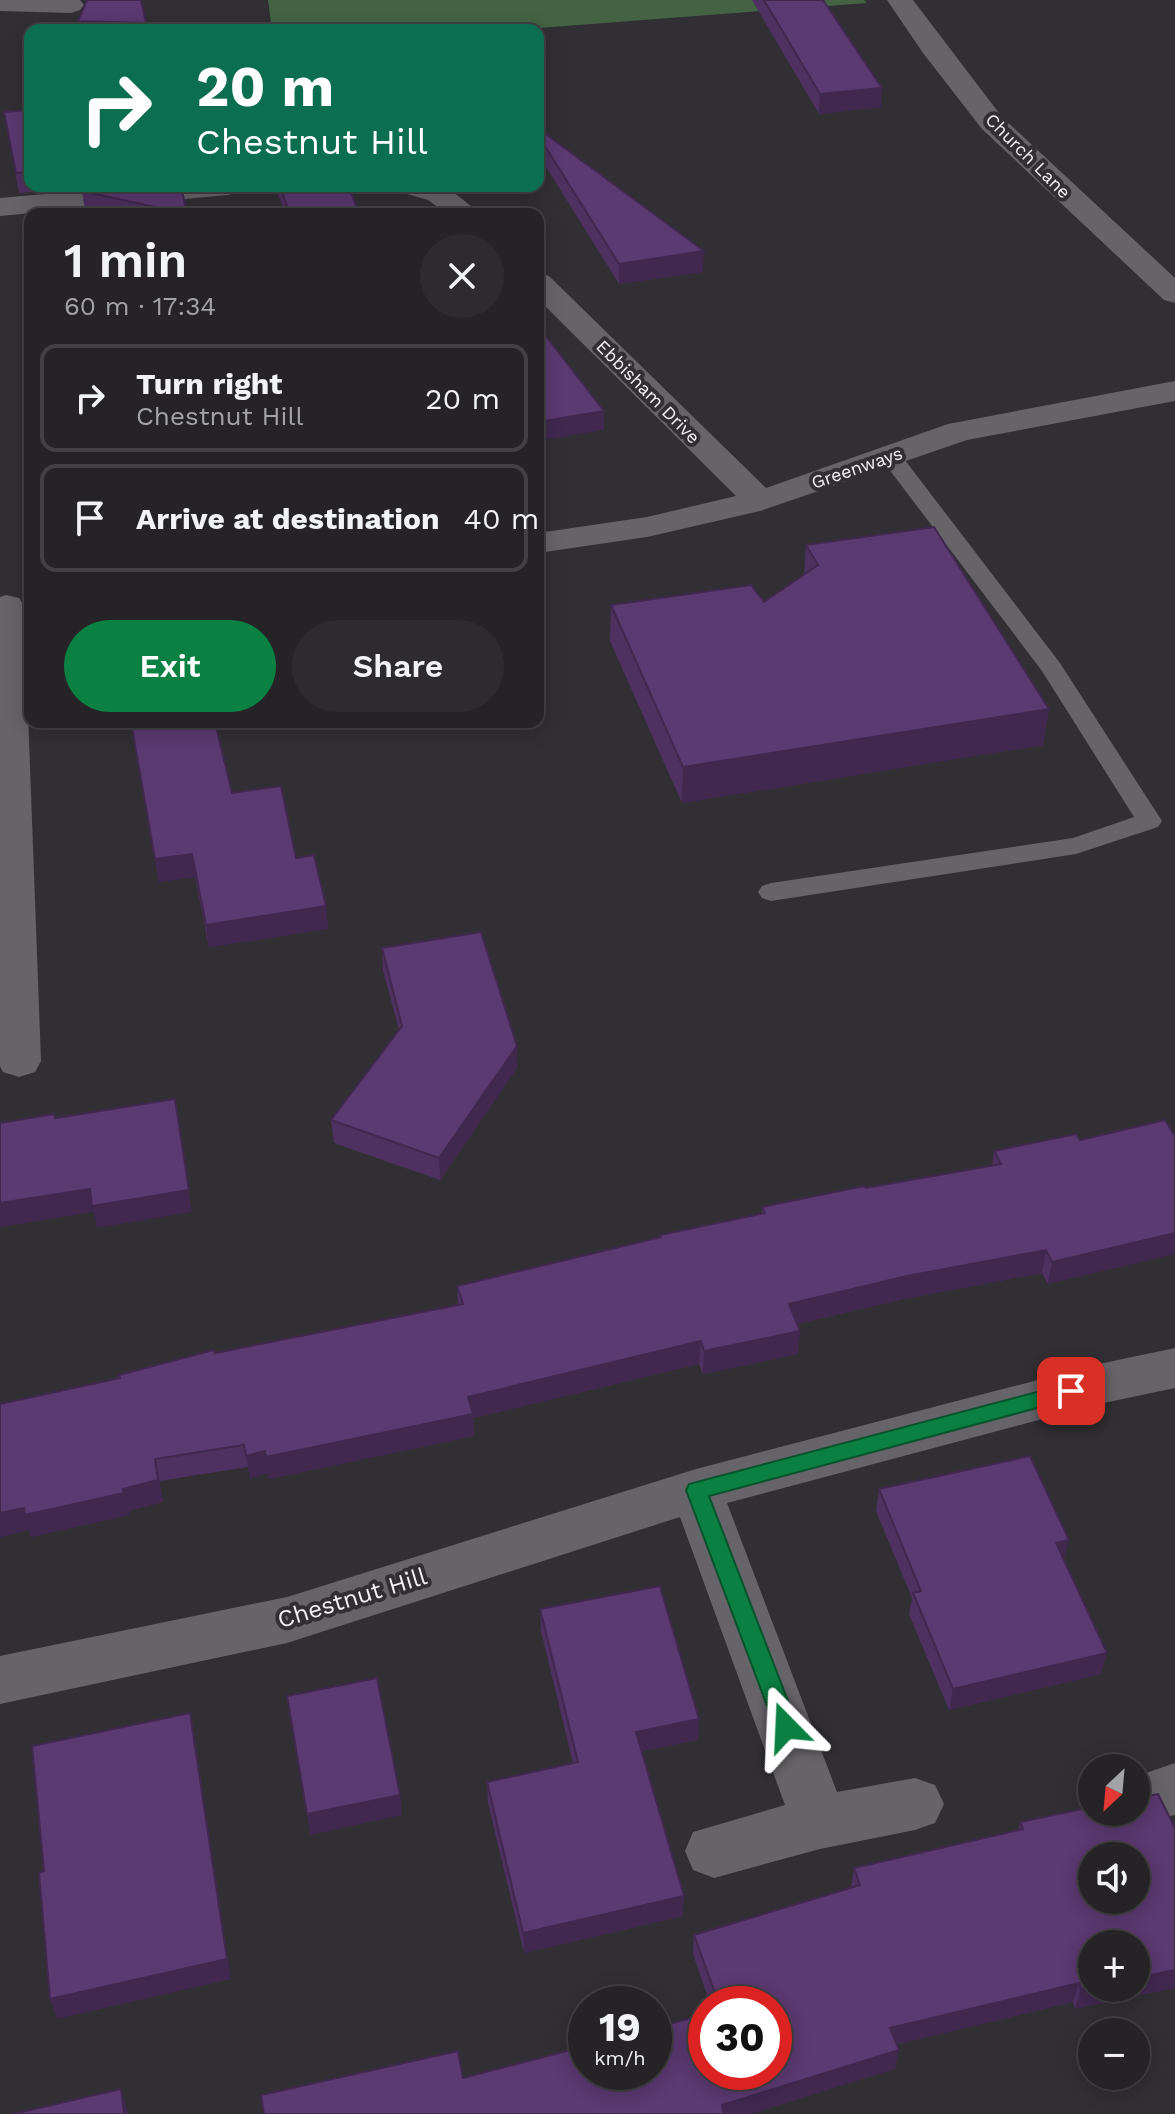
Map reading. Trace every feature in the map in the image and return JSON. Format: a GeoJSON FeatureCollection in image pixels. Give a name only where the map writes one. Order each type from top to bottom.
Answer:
{"type":"FeatureCollection","features":[{"type":"Feature","properties":{"kind":"street","name":"Church Lane"},"geometry":{"type":"LineString","coordinates":[[900,0],[932,47],[992,123],[1175,294]]}},
{"type":"Feature","properties":{"kind":"street"},"geometry":{"type":"LineString","coordinates":[[17,26],[32,2]]}},
{"type":"Feature","properties":{"kind":"street"},"geometry":{"type":"LineString","coordinates":[[0,3],[71,5]]}},
{"type":"Feature","properties":{"kind":"street"},"geometry":{"type":"LineString","coordinates":[[0,207],[163,192]]}},
{"type":"Feature","properties":{"kind":"street"},"geometry":{"type":"LineString","coordinates":[[431,192],[458,208]]}},
{"type":"Feature","properties":{"kind":"street","name":"Ebbisham Drive"},"geometry":{"type":"LineString","coordinates":[[544,288],[760,501]]}},
{"type":"Feature","properties":{"kind":"street","name":"Greenways"},"geometry":{"type":"LineString","coordinates":[[544,542],[647,527],[760,501],[960,431],[1175,391]]}},
{"type":"Feature","properties":{"kind":"street"},"geometry":{"type":"LineString","coordinates":[[12,605],[19,1061]]}},
{"type":"Feature","properties":{"kind":"street","name":"Chestnut Hill"},"geometry":{"type":"LineString","coordinates":[[0,1680],[287,1620],[696,1490],[1099,1384],[1175,1368]]}},
{"type":"Feature","properties":{"kind":"street"},"geometry":{"type":"LineString","coordinates":[[696,1490],[820,1822]]}},
{"type":"Feature","properties":{"kind":"street"},"geometry":{"type":"LineString","coordinates":[[714,1851],[820,1822],[915,1804]]}},
{"type":"Feature","properties":{"kind":"lane"},"geometry":{"type":"LineString","coordinates":[[771,892],[1076,846],[1149,821],[1052,668],[890,456]]}},
{"type":"Feature","properties":{"kind":"green space"},"geometry":{"type":"Polygon","coordinates":[[[268,0],[864,0],[867,3],[544,28],[544,24],[271,24],[268,0]]]}},
{"type":"Feature","properties":{"kind":"building"},"geometry":{"type":"Polygon","coordinates":[[[87,0],[141,0],[146,23],[78,21],[87,0]]]}},
{"type":"Feature","properties":{"kind":"building"},"geometry":{"type":"Polygon","coordinates":[[[764,0],[823,0],[882,88],[820,94],[764,0]]]}},
{"type":"Feature","properties":{"kind":"building"},"geometry":{"type":"Polygon","coordinates":[[[24,110],[24,172],[16,173],[4,112],[24,110]]]}},
{"type":"Feature","properties":{"kind":"building"},"geometry":{"type":"Polygon","coordinates":[[[544,133],[704,251],[619,264],[544,145],[544,133]]]}},
{"type":"Feature","properties":{"kind":"building"},"geometry":{"type":"Polygon","coordinates":[[[87,192],[182,192],[186,208],[160,208],[87,192]]]}},
{"type":"Feature","properties":{"kind":"building"},"geometry":{"type":"Polygon","coordinates":[[[282,192],[351,192],[357,208],[288,208],[282,192]]]}},
{"type":"Feature","properties":{"kind":"building"},"geometry":{"type":"Polygon","coordinates":[[[545,335],[604,411],[544,421],[545,335]]]}},
{"type":"Feature","properties":{"kind":"building"},"geometry":{"type":"Polygon","coordinates":[[[934,527],[1049,709],[683,767],[611,605],[751,585],[764,602],[818,565],[806,545],[934,527]]]}},
{"type":"Feature","properties":{"kind":"building"},"geometry":{"type":"Polygon","coordinates":[[[132,728],[216,728],[232,793],[281,786],[296,858],[314,855],[326,906],[206,925],[192,854],[155,859],[132,728]]]}},
{"type":"Feature","properties":{"kind":"building"},"geometry":{"type":"Polygon","coordinates":[[[481,932],[517,1046],[439,1158],[331,1120],[402,1026],[382,948],[481,932]]]}},
{"type":"Feature","properties":{"kind":"building"},"geometry":{"type":"Polygon","coordinates":[[[175,1099],[189,1190],[92,1206],[90,1189],[0,1203],[0,1123],[54,1114],[55,1118],[175,1099]]]}},
{"type":"Feature","properties":{"kind":"building"},"geometry":{"type":"Polygon","coordinates":[[[1165,1120],[1175,1136],[1175,1233],[1052,1262],[1046,1250],[907,1276],[789,1304],[800,1331],[704,1351],[701,1341],[468,1397],[473,1414],[266,1457],[265,1451],[246,1456],[244,1445],[155,1459],[158,1480],[123,1489],[124,1493],[25,1515],[24,1508],[0,1513],[0,1404],[120,1378],[119,1375],[214,1350],[215,1353],[463,1304],[457,1286],[660,1235],[765,1213],[762,1207],[864,1186],[1001,1164],[994,1151],[1076,1134],[1080,1140],[1165,1120]]]}},
{"type":"Feature","properties":{"kind":"building"},"geometry":{"type":"Polygon","coordinates":[[[1030,1456],[1069,1540],[1056,1543],[1107,1653],[953,1689],[913,1593],[921,1591],[879,1489],[1030,1456]]]}},
{"type":"Feature","properties":{"kind":"building"},"geometry":{"type":"Polygon","coordinates":[[[660,1586],[699,1719],[636,1732],[684,1896],[523,1933],[487,1782],[578,1762],[540,1609],[660,1586]]]}},
{"type":"Feature","properties":{"kind":"building"},"geometry":{"type":"Polygon","coordinates":[[[377,1678],[400,1795],[307,1814],[287,1696],[377,1678]]]}},
{"type":"Feature","properties":{"kind":"building"},"geometry":{"type":"Polygon","coordinates":[[[190,1713],[227,1959],[50,1999],[39,1873],[44,1871],[32,1746],[190,1713]]]}},
{"type":"Feature","properties":{"kind":"building"},"geometry":{"type":"Polygon","coordinates":[[[1158,1794],[1175,1828],[1175,1970],[1150,1975],[1150,1930],[1078,1930],[1078,1983],[890,2028],[899,2050],[792,2083],[792,1986],[712,1986],[694,1935],[860,1885],[854,1868],[1023,1829],[1020,1822],[1078,1810],[1078,1826],[1150,1826],[1150,1795],[1158,1794]]]}},
{"type":"Feature","properties":{"kind":"building"},"geometry":{"type":"Polygon","coordinates":[[[688,2019],[688,2090],[770,2090],[722,2105],[724,2114],[264,2114],[261,2095],[458,2051],[463,2078],[568,2051],[568,2090],[672,2090],[672,2023],[688,2019]]]}},
{"type":"Feature","properties":{"kind":"building"},"geometry":{"type":"Polygon","coordinates":[[[121,2089],[124,2114],[13,2114],[121,2089]]]}},
{"type":"Feature","properties":{"kind":"route"},"geometry":{"type":"LineString","coordinates":[[786,1727],[696,1490],[1071,1391]]}}]}
